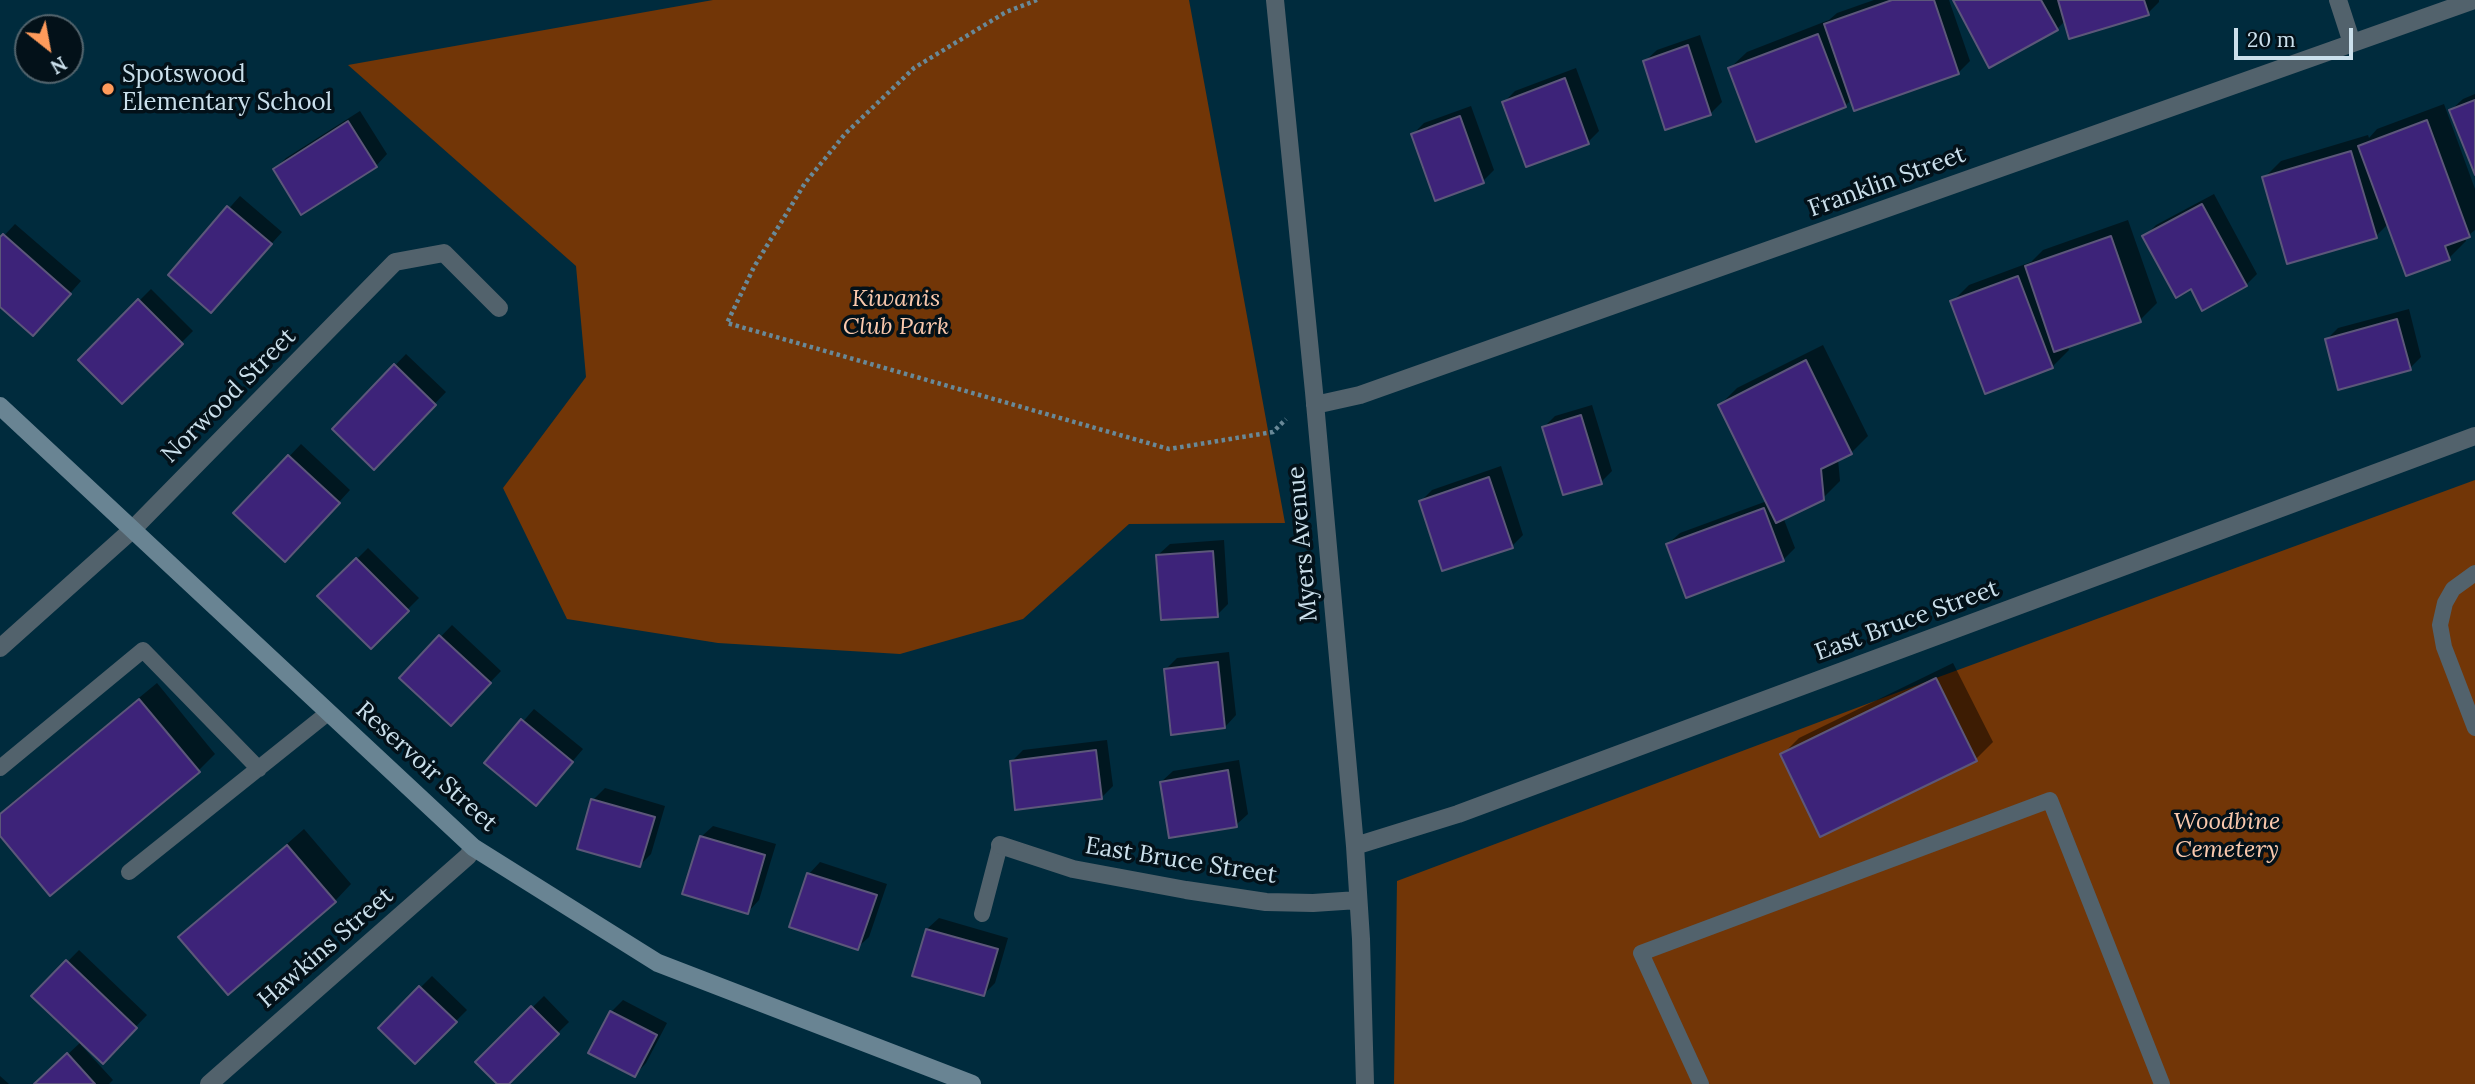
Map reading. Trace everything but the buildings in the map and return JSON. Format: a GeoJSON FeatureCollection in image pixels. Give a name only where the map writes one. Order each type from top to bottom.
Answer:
{"type":"FeatureCollection","features":[{"type":"Feature","properties":{"kind":"main road","name":"Reservoir Street"},"geometry":{"type":"LineString","coordinates":[[0,405],[473,847],[658,963],[972,1084]]}},
{"type":"Feature","properties":{"kind":"street","name":"Myers Avenue"},"geometry":{"type":"LineString","coordinates":[[1275,0],[1315,398],[1355,846],[1365,1084]]}},
{"type":"Feature","properties":{"kind":"street"},"geometry":{"type":"LineString","coordinates":[[2338,0],[2352,43]]}},
{"type":"Feature","properties":{"kind":"street","name":"Franklin Street"},"geometry":{"type":"LineString","coordinates":[[1315,398],[1360,395],[2474,0]]}},
{"type":"Feature","properties":{"kind":"street","name":"Norwood Street"},"geometry":{"type":"LineString","coordinates":[[0,648],[133,528],[395,262],[444,253],[499,308]]}},
{"type":"Feature","properties":{"kind":"street","name":"East Bruce Street"},"geometry":{"type":"LineString","coordinates":[[1355,846],[1458,814],[2475,436]]}},
{"type":"Feature","properties":{"kind":"street","name":"East Bruce Street"},"geometry":{"type":"LineString","coordinates":[[1000,845],[1073,869],[1186,890],[1266,902],[1358,900]]}},
{"type":"Feature","properties":{"kind":"street","name":"Hawkins Street"},"geometry":{"type":"LineString","coordinates":[[209,1084],[468,856],[473,847]]}},
{"type":"Feature","properties":{"kind":"lane"},"geometry":{"type":"LineString","coordinates":[[2475,573],[2453,589],[2445,603],[2440,625],[2444,647],[2475,728]]}},
{"type":"Feature","properties":{"kind":"lane"},"geometry":{"type":"LineString","coordinates":[[0,768],[144,650],[259,769]]}},
{"type":"Feature","properties":{"kind":"lane"},"geometry":{"type":"LineString","coordinates":[[129,872],[330,712]]}},
{"type":"Feature","properties":{"kind":"lane"},"geometry":{"type":"LineString","coordinates":[[1701,1084],[1641,953],[2050,800],[2162,1084]]}},
{"type":"Feature","properties":{"kind":"lane"},"geometry":{"type":"LineString","coordinates":[[982,914],[1000,845]]}},
{"type":"Feature","properties":{"kind":"path"},"geometry":{"type":"LineString","coordinates":[[1037,0],[1006,12],[914,68],[845,134],[805,183],[754,267],[727,323],[1169,449],[1273,432],[1315,398]]}},
{"type":"Feature","properties":{"kind":"green space","name":"Kiwanis Club Park"},"geometry":{"type":"Polygon","coordinates":[[[713,0],[1189,0],[1285,523],[1129,524],[1023,619],[900,654],[718,643],[567,619],[503,488],[586,377],[576,266],[348,65],[713,0]]]}},
{"type":"Feature","properties":{"kind":"green space","name":"Woodbine Cemetery"},"geometry":{"type":"Polygon","coordinates":[[[2475,480],[2475,1084],[1394,1084],[1397,881],[1936,678],[2475,480]]]}},
{"type":"Feature","properties":{"kind":"place","name":"Spotswood Elementary School"},"geometry":{"type":"Point","coordinates":[108,89]}}]}
